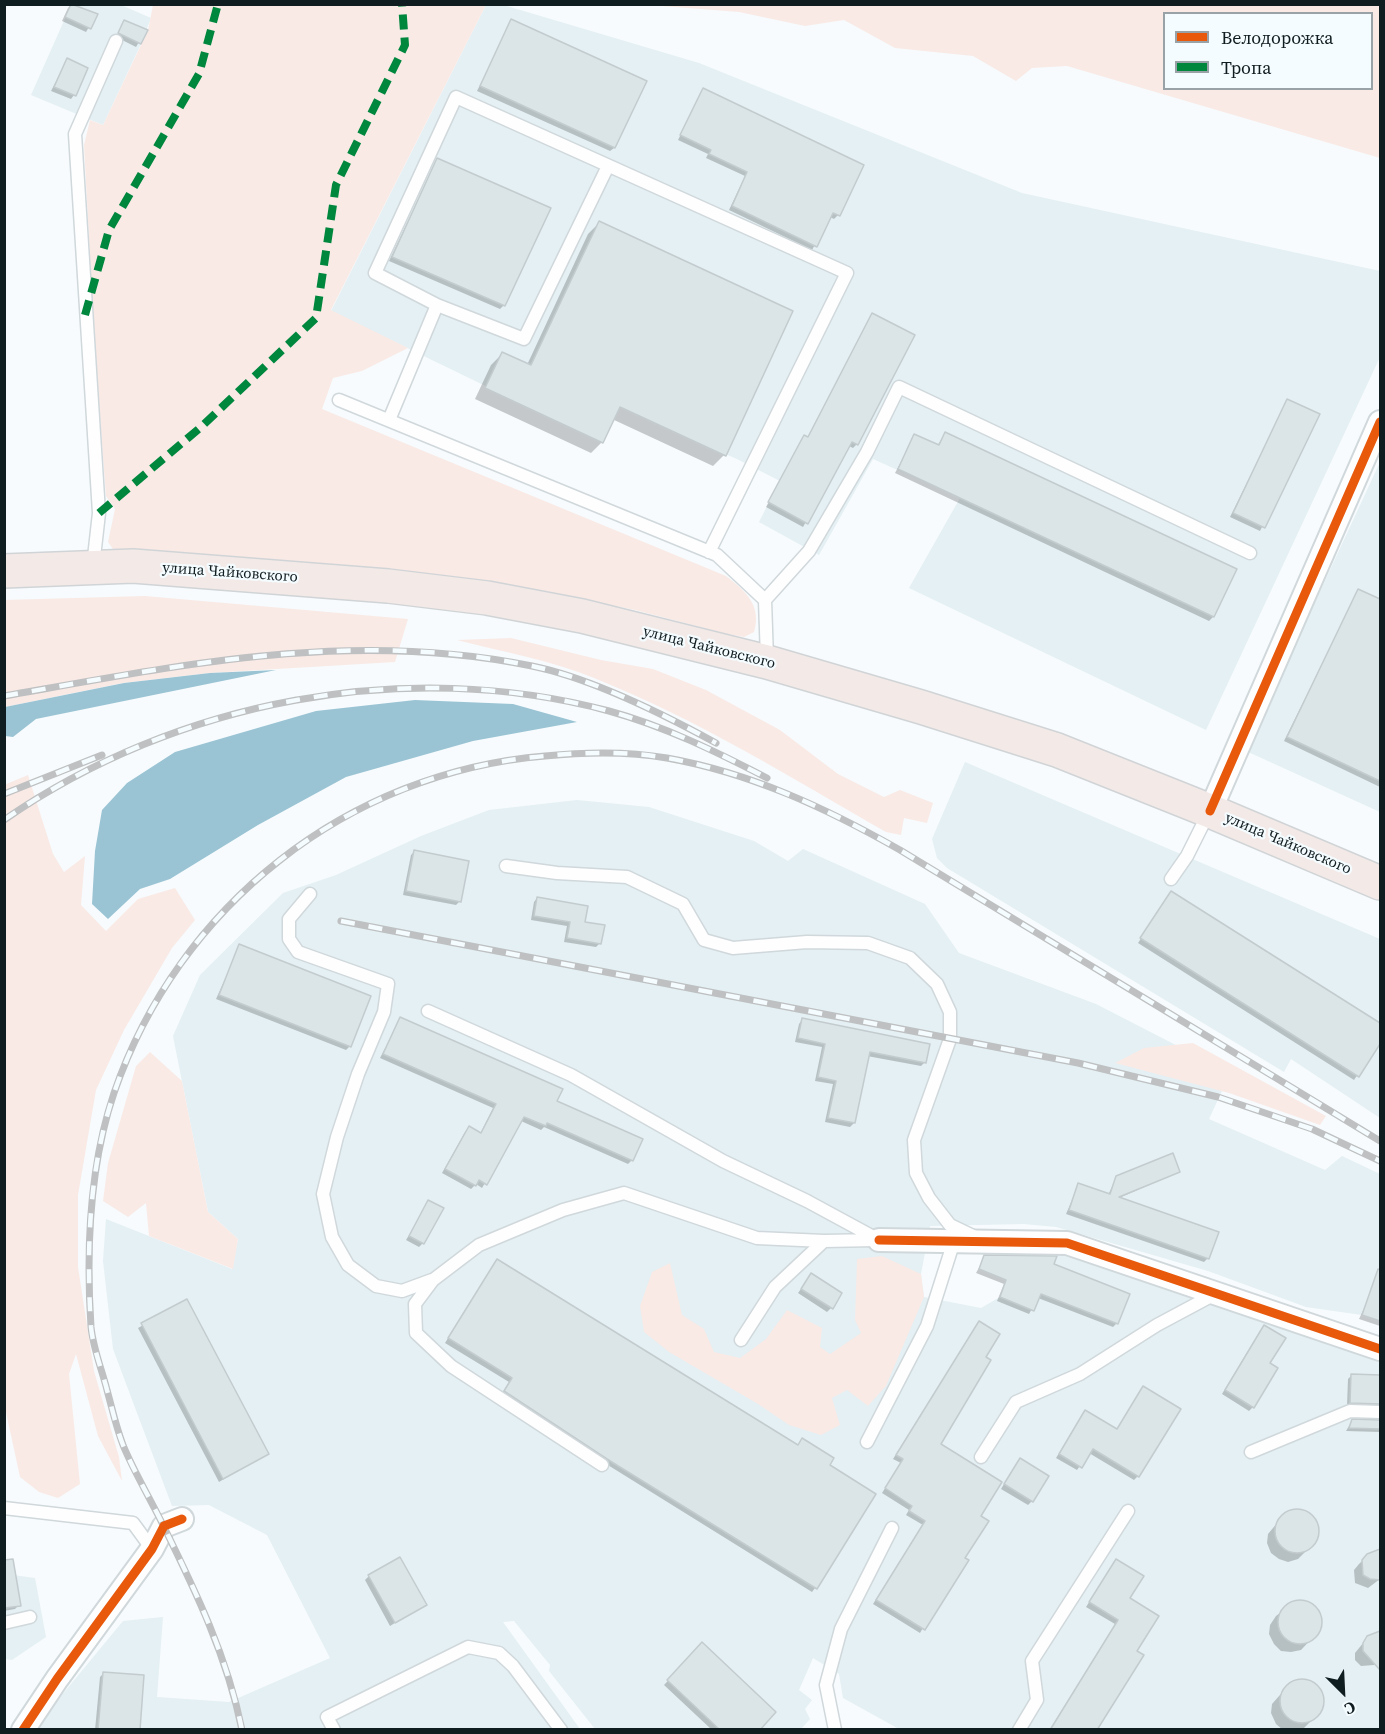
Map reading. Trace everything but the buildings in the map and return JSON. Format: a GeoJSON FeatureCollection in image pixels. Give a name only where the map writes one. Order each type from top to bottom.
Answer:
{"type":"FeatureCollection","features":[{"type":"Feature","properties":{"kind":"main road","name":"улица Чайковского"},"geometry":{"type":"LineString","coordinates":[[4,571],[133,566],[388,586],[487,598],[582,615],[767,662],[1057,750],[1210,810],[1380,883]]}},
{"type":"Feature","properties":{"kind":"street"},"geometry":{"type":"LineString","coordinates":[[1210,810],[1380,422]]}},
{"type":"Feature","properties":{"kind":"street"},"geometry":{"type":"LineString","coordinates":[[879,1240],[1067,1244],[1380,1349]]}},
{"type":"Feature","properties":{"kind":"street"},"geometry":{"type":"LineString","coordinates":[[23,1730],[57,1679],[152,1549],[164,1526],[182,1519]]}},
{"type":"Feature","properties":{"kind":"lane"},"geometry":{"type":"LineString","coordinates":[[93,568],[99,513],[75,134],[116,41]]}},
{"type":"Feature","properties":{"kind":"lane"},"geometry":{"type":"LineString","coordinates":[[608,166],[524,339],[437,305],[375,273],[456,97],[847,273],[709,552]]}},
{"type":"Feature","properties":{"kind":"lane"},"geometry":{"type":"LineString","coordinates":[[389,420],[437,305]]}},
{"type":"Feature","properties":{"kind":"lane"},"geometry":{"type":"LineString","coordinates":[[767,662],[765,600],[809,551],[867,452],[899,387],[1250,553]]}},
{"type":"Feature","properties":{"kind":"lane"},"geometry":{"type":"LineString","coordinates":[[339,400],[717,555],[765,600]]}},
{"type":"Feature","properties":{"kind":"lane"},"geometry":{"type":"LineString","coordinates":[[1171,879],[1187,856],[1210,810]]}},
{"type":"Feature","properties":{"kind":"lane"},"geometry":{"type":"LineString","coordinates":[[506,866],[557,873],[627,877],[683,904],[704,940],[734,948],[807,942],[868,943],[910,958],[937,984],[950,1012],[950,1039],[914,1140],[916,1173],[929,1198],[950,1225],[985,1242]]}},
{"type":"Feature","properties":{"kind":"lane"},"geometry":{"type":"LineString","coordinates":[[310,894],[289,919],[289,939],[298,952],[388,984],[384,1012],[340,1127],[323,1194],[332,1237],[348,1266],[376,1286],[402,1291],[433,1280]]}},
{"type":"Feature","properties":{"kind":"lane"},"geometry":{"type":"LineString","coordinates":[[428,1011],[571,1075],[723,1161],[807,1201],[879,1240]]}},
{"type":"Feature","properties":{"kind":"lane"},"geometry":{"type":"LineString","coordinates":[[602,1465],[451,1366],[416,1333],[415,1304],[433,1280],[480,1245],[563,1210],[624,1193],[757,1238],[824,1241],[879,1240]]}},
{"type":"Feature","properties":{"kind":"lane"},"geometry":{"type":"LineString","coordinates":[[741,1340],[775,1287],[824,1241]]}},
{"type":"Feature","properties":{"kind":"lane"},"geometry":{"type":"LineString","coordinates":[[867,1442],[927,1326],[954,1241]]}},
{"type":"Feature","properties":{"kind":"lane"},"geometry":{"type":"LineString","coordinates":[[981,1456],[1016,1402],[1080,1374],[1157,1325],[1216,1293]]}},
{"type":"Feature","properties":{"kind":"lane"},"geometry":{"type":"LineString","coordinates":[[1251,1452],[1350,1411],[1380,1412]]}},
{"type":"Feature","properties":{"kind":"lane"},"geometry":{"type":"LineString","coordinates":[[4,1508],[133,1523],[152,1549]]}},
{"type":"Feature","properties":{"kind":"lane"},"geometry":{"type":"LineString","coordinates":[[1019,1730],[1037,1700],[1032,1661],[1128,1511]]}},
{"type":"Feature","properties":{"kind":"lane"},"geometry":{"type":"LineString","coordinates":[[836,1730],[826,1685],[841,1629],[892,1528]]}},
{"type":"Feature","properties":{"kind":"lane"},"geometry":{"type":"LineString","coordinates":[[4,1623],[30,1617]]}},
{"type":"Feature","properties":{"kind":"lane"},"geometry":{"type":"LineString","coordinates":[[334,1730],[327,1717],[468,1647],[499,1653],[513,1666],[561,1730]]}},
{"type":"Feature","properties":{"kind":"shaded area"},"geometry":{"type":"Polygon","coordinates":[[[500,4],[699,63],[1022,193],[1380,271],[1380,357],[1206,730],[909,588],[960,498],[873,459],[819,555],[759,522],[780,481],[739,460],[620,407],[603,443],[331,311],[486,5],[500,4]]]}},
{"type":"Feature","properties":{"kind":"shaded area"},"geometry":{"type":"Polygon","coordinates":[[[71,5],[121,5],[151,18],[103,125],[31,95],[71,5]]]}},
{"type":"Feature","properties":{"kind":"shaded area"},"geometry":{"type":"Polygon","coordinates":[[[153,5],[486,5],[331,310],[408,348],[362,371],[333,378],[322,409],[726,576],[746,593],[754,607],[756,623],[754,632],[744,637],[635,610],[551,593],[393,573],[115,552],[108,542],[115,509],[106,496],[95,352],[84,145],[90,120],[103,125],[148,30],[153,5]]]}},
{"type":"Feature","properties":{"kind":"shaded area"},"geometry":{"type":"Polygon","coordinates":[[[649,5],[1380,5],[1380,158],[1067,66],[1032,68],[1016,81],[973,56],[895,48],[844,20],[805,26],[739,12],[649,5]]]}},
{"type":"Feature","properties":{"kind":"shaded area"},"geometry":{"type":"Polygon","coordinates":[[[1380,462],[1380,812],[1246,751],[1380,462]]]}},
{"type":"Feature","properties":{"kind":"shaded area"},"geometry":{"type":"Polygon","coordinates":[[[145,596],[408,619],[395,662],[210,673],[123,683],[5,707],[4,600],[145,596]]]}},
{"type":"Feature","properties":{"kind":"shaded area"},"geometry":{"type":"Polygon","coordinates":[[[511,638],[601,660],[653,669],[706,690],[780,730],[838,774],[884,797],[900,790],[933,803],[927,823],[904,818],[901,835],[886,832],[743,750],[632,694],[561,666],[457,640],[511,638]]]}},
{"type":"Feature","properties":{"kind":"shaded area"},"geometry":{"type":"Polygon","coordinates":[[[965,762],[1380,939],[1380,1118],[1291,1059],[1284,1072],[947,868],[937,858],[932,839],[965,762]]]}},
{"type":"Feature","properties":{"kind":"shaded area"},"geometry":{"type":"Polygon","coordinates":[[[28,775],[53,854],[64,872],[85,856],[81,905],[106,931],[138,899],[175,888],[195,920],[172,948],[124,1030],[96,1090],[78,1195],[78,1267],[94,1371],[119,1457],[122,1481],[98,1436],[76,1354],[69,1374],[80,1484],[58,1498],[39,1492],[20,1477],[4,1403],[4,785],[28,775]]]}},
{"type":"Feature","properties":{"kind":"shaded area"},"geometry":{"type":"Polygon","coordinates":[[[577,800],[649,807],[754,841],[788,861],[803,849],[925,904],[959,953],[1096,1004],[1201,1058],[1228,1078],[1209,1119],[1325,1170],[1342,1156],[1380,1174],[1380,1321],[1362,1315],[1306,1307],[1208,1271],[1056,1227],[1024,1224],[930,1226],[921,1274],[924,1297],[981,1308],[1000,1297],[1006,1280],[979,1269],[988,1247],[1059,1250],[1231,1311],[1254,1312],[1380,1360],[1380,1729],[899,1729],[843,1698],[839,1674],[813,1658],[799,1690],[812,1700],[805,1709],[810,1719],[801,1729],[595,1729],[549,1671],[550,1665],[514,1621],[503,1622],[580,1729],[33,1730],[123,1621],[163,1617],[157,1697],[229,1702],[330,1658],[267,1535],[209,1505],[172,1506],[113,1349],[103,1261],[106,1219],[232,1269],[238,1239],[208,1212],[173,1036],[200,975],[283,893],[336,875],[421,836],[489,810],[577,800]]]}},
{"type":"Feature","properties":{"kind":"shaded area"},"geometry":{"type":"Polygon","coordinates":[[[1193,1043],[1326,1116],[1320,1125],[1229,1093],[1115,1063],[1144,1048],[1193,1043]]]}},
{"type":"Feature","properties":{"kind":"shaded area"},"geometry":{"type":"Polygon","coordinates":[[[150,1052],[182,1081],[208,1212],[238,1239],[233,1269],[149,1236],[146,1203],[128,1217],[103,1201],[108,1163],[136,1066],[150,1052]]]}},
{"type":"Feature","properties":{"kind":"shaded area"},"geometry":{"type":"Polygon","coordinates":[[[882,1256],[921,1274],[924,1297],[886,1386],[868,1406],[847,1390],[832,1398],[840,1425],[821,1435],[789,1425],[758,1404],[669,1352],[644,1332],[640,1306],[652,1272],[670,1263],[682,1315],[704,1329],[714,1352],[740,1358],[766,1339],[787,1310],[822,1328],[820,1347],[830,1354],[861,1333],[855,1320],[857,1259],[882,1256]]]}},
{"type":"Feature","properties":{"kind":"shaded area"},"geometry":{"type":"Polygon","coordinates":[[[5,1574],[35,1578],[46,1637],[12,1660],[5,1659],[5,1574]]]}},
{"type":"Feature","properties":{"kind":"water"},"geometry":{"type":"Polygon","coordinates":[[[276,670],[36,719],[13,737],[5,736],[5,707],[124,683],[210,673],[276,670]]]}},
{"type":"Feature","properties":{"kind":"water"},"geometry":{"type":"Polygon","coordinates":[[[415,700],[513,704],[577,722],[473,741],[346,777],[258,825],[170,879],[140,889],[108,919],[92,904],[95,851],[102,810],[127,783],[175,752],[316,711],[415,700]]]}},
{"type":"Feature","properties":{"kind":"railway"},"geometry":{"type":"LineString","coordinates":[[4,696],[201,663],[267,656],[333,651],[398,651],[465,655],[532,666],[578,679],[626,698],[716,743]]}},
{"type":"Feature","properties":{"kind":"railway"},"geometry":{"type":"LineString","coordinates":[[4,820],[71,779],[143,745],[218,719],[295,700],[374,690],[453,688],[532,695],[609,711],[670,732],[767,778]]}},
{"type":"Feature","properties":{"kind":"railway"},"geometry":{"type":"LineString","coordinates":[[242,1730],[228,1676],[199,1600],[127,1455],[96,1351],[91,1327],[89,1268],[94,1179],[114,1093],[143,1025],[181,964],[227,908],[280,860],[339,820],[404,789],[473,767],[545,756],[591,753],[637,754],[667,758],[728,773],[816,806],[900,850],[1380,1141]]}},
{"type":"Feature","properties":{"kind":"railway"},"geometry":{"type":"LineString","coordinates":[[4,794],[102,755]]}},
{"type":"Feature","properties":{"kind":"railway"},"geometry":{"type":"LineString","coordinates":[[341,921],[1078,1063],[1218,1097],[1312,1129],[1380,1161]]}},
{"type":"Feature","properties":{"kind":"marked path"},"geometry":{"type":"LineString","coordinates":[[85,315],[109,230],[199,74],[218,4]]}},
{"type":"Feature","properties":{"kind":"marked path"},"geometry":{"type":"LineString","coordinates":[[99,513],[201,427],[316,318],[336,185],[405,45],[402,4]]}},
{"type":"Feature","properties":{"kind":"cycle path"},"geometry":{"type":"LineString","coordinates":[[1210,811],[1380,422]]}},
{"type":"Feature","properties":{"kind":"cycle path"},"geometry":{"type":"LineString","coordinates":[[879,1240],[1067,1243],[1380,1349]]}},
{"type":"Feature","properties":{"kind":"cycle path"},"geometry":{"type":"LineString","coordinates":[[23,1730],[57,1679],[152,1549],[164,1526],[182,1519]]}}]}
